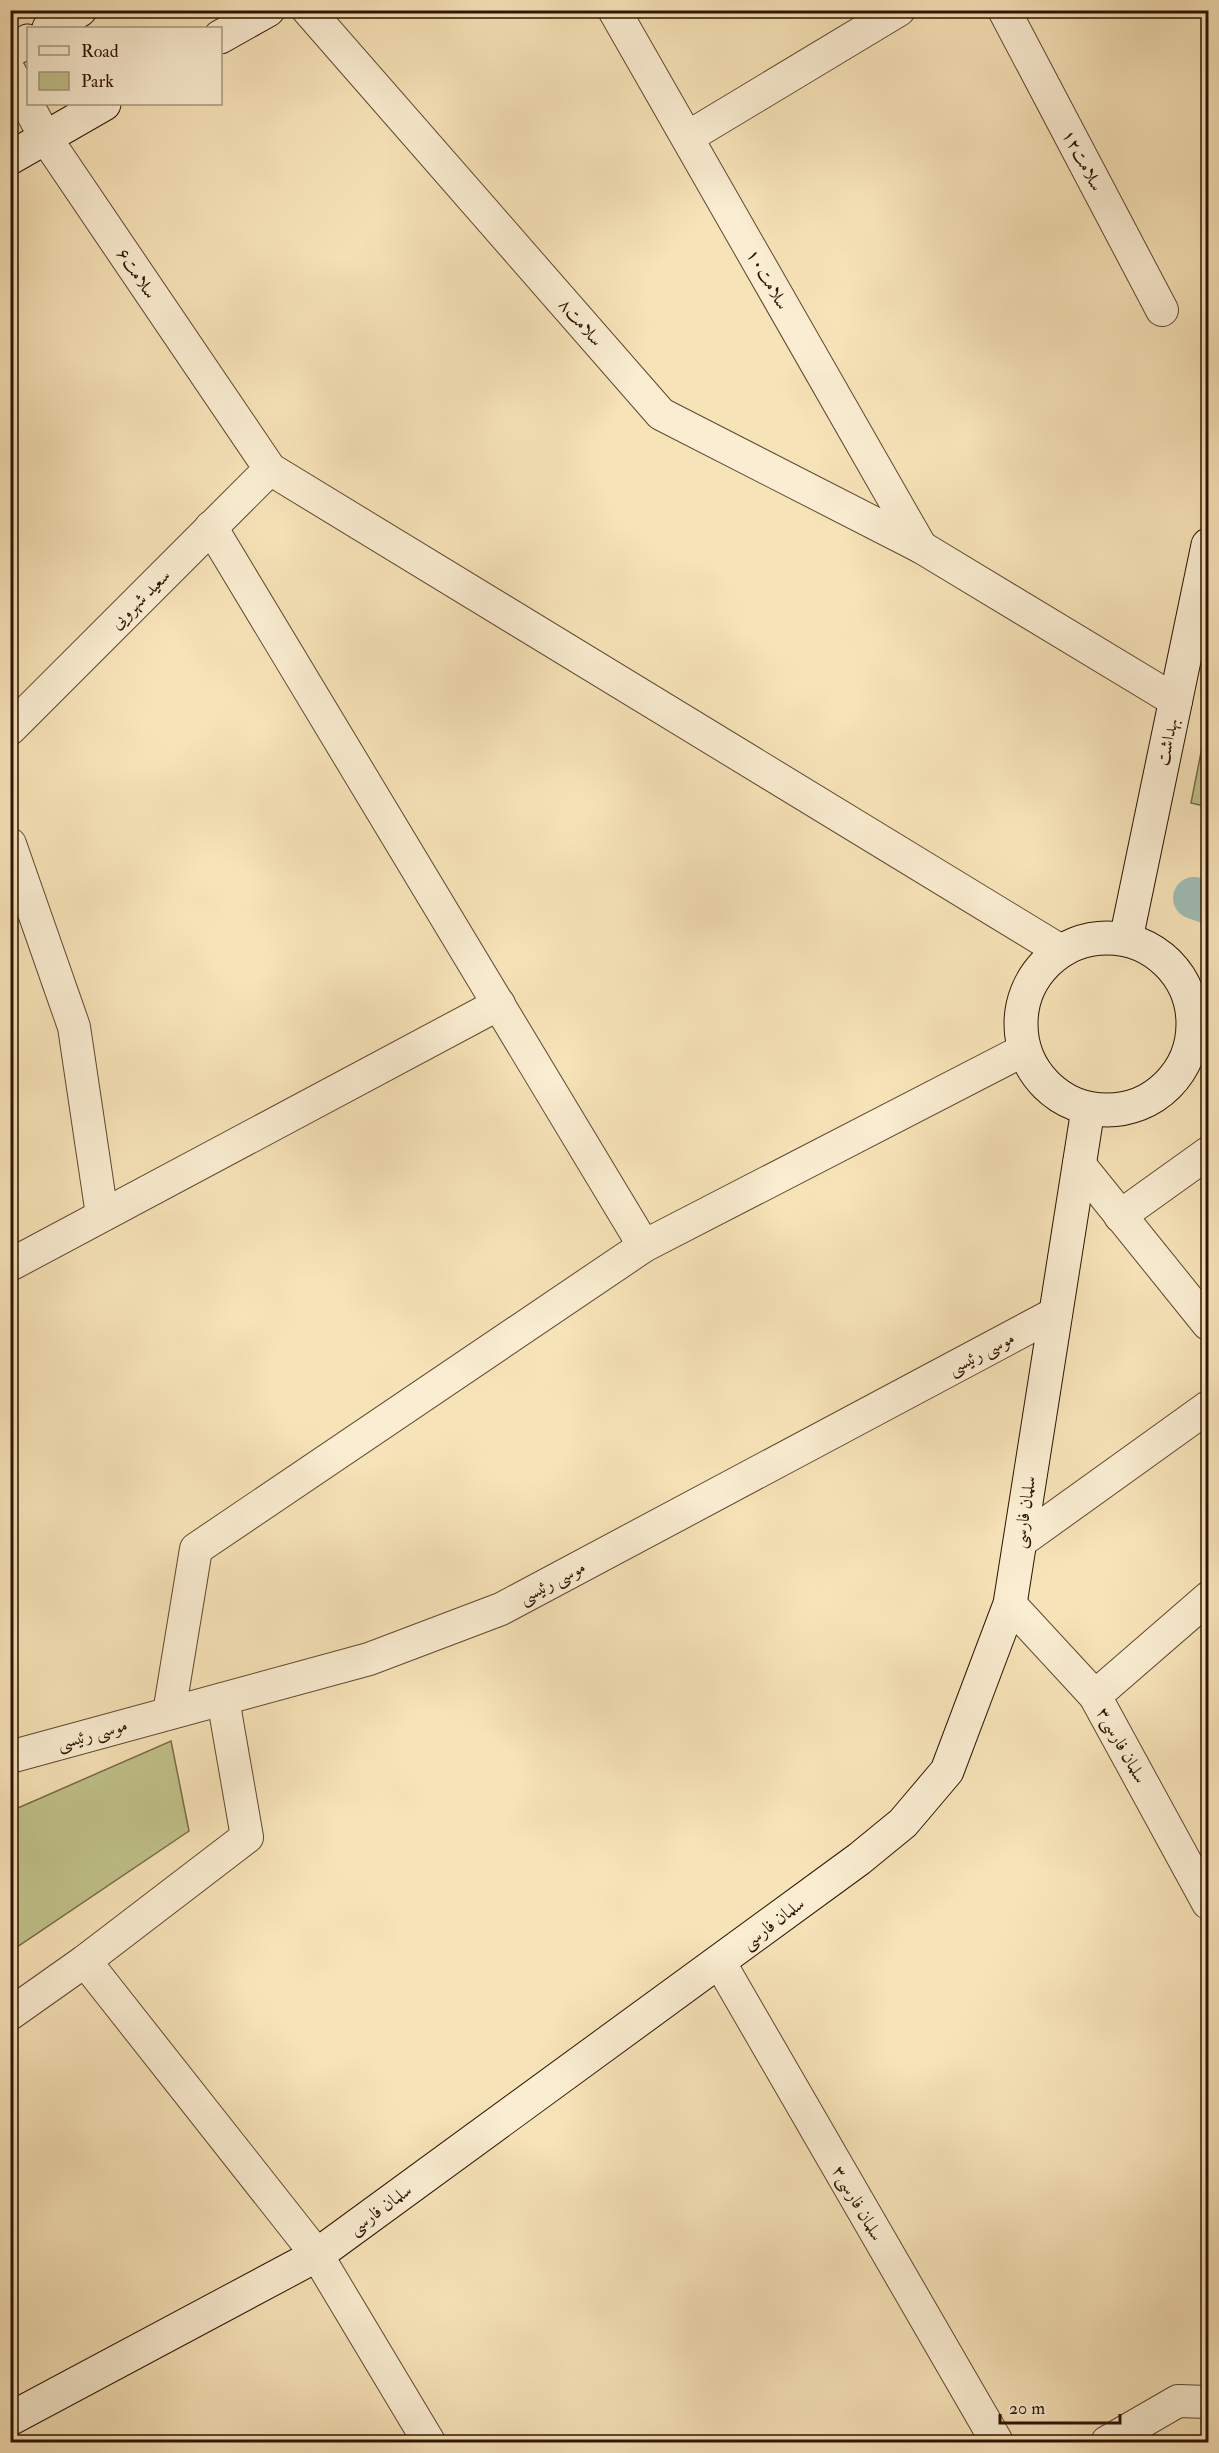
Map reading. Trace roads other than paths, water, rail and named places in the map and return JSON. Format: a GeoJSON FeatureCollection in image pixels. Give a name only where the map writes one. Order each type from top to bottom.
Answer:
{"type":"FeatureCollection","features":[{"type":"Feature","properties":{"kind":"street"},"geometry":{"type":"LineString","coordinates":[[51,27],[80,10]]}},
{"type":"Feature","properties":{"kind":"street"},"geometry":{"type":"LineString","coordinates":[[222,36],[268,10]]}},
{"type":"Feature","properties":{"kind":"street","name":"سلامت۸"},"geometry":{"type":"LineString","coordinates":[[308,10],[661,414],[921,547],[1176,701]]}},
{"type":"Feature","properties":{"kind":"street","name":"سلامت۱۰"},"geometry":{"type":"LineString","coordinates":[[614,10],[921,547]]}},
{"type":"Feature","properties":{"kind":"street"},"geometry":{"type":"LineString","coordinates":[[688,137],[899,10]]}},
{"type":"Feature","properties":{"kind":"street","name":"سلامت۱۲"},"geometry":{"type":"LineString","coordinates":[[1004,10],[1162,310]]}},
{"type":"Feature","properties":{"kind":"street"},"geometry":{"type":"LineString","coordinates":[[10,51],[27,42]]}},
{"type":"Feature","properties":{"kind":"street","name":"سلامت۶"},"geometry":{"type":"LineString","coordinates":[[10,72],[27,104]]}},
{"type":"Feature","properties":{"kind":"street","name":"سلامت۶"},"geometry":{"type":"LineString","coordinates":[[28,105],[45,137],[270,469]]}},
{"type":"Feature","properties":{"kind":"street"},"geometry":{"type":"LineString","coordinates":[[10,158],[102,105]]}},
{"type":"Feature","properties":{"kind":"street"},"geometry":{"type":"LineString","coordinates":[[270,469],[1060,951]]}},
{"type":"Feature","properties":{"kind":"street","name":"سعید شهرویی"},"geometry":{"type":"LineString","coordinates":[[10,729],[270,469]]}},
{"type":"Feature","properties":{"kind":"street"},"geometry":{"type":"LineString","coordinates":[[211,527],[644,1246]]}},
{"type":"Feature","properties":{"kind":"street","name":"بهداشت"},"geometry":{"type":"LineString","coordinates":[[1126,939],[1209,545]]}},
{"type":"Feature","properties":{"kind":"street"},"geometry":{"type":"LineString","coordinates":[[10,844],[74,1027],[102,1215]]}},
{"type":"Feature","properties":{"kind":"street"},"geometry":{"type":"LineString","coordinates":[[1103,937],[1126,939],[1148,946],[1166,960],[1180,978],[1190,998],[1194,1020],[1192,1043],[1177,1074],[1154,1097],[1133,1107],[1111,1111],[1088,1109],[1067,1101],[1048,1088],[1034,1071],[1024,1050],[1020,1028],[1027,994],[1043,965],[1060,951],[1082,941],[1103,937]]}},
{"type":"Feature","properties":{"kind":"street"},"geometry":{"type":"LineString","coordinates":[[10,1265],[499,1004]]}},
{"type":"Feature","properties":{"kind":"street"},"geometry":{"type":"LineString","coordinates":[[169,1713],[196,1549],[644,1246],[1024,1050]]}},
{"type":"Feature","properties":{"kind":"street","name":"سلمان فارسی"},"geometry":{"type":"LineString","coordinates":[[10,2420],[317,2255],[720,1963],[894,1830],[947,1771],[1011,1604],[1088,1109]]}},
{"type":"Feature","properties":{"kind":"street"},"geometry":{"type":"LineString","coordinates":[[1120,1216],[1209,1152]]}},
{"type":"Feature","properties":{"kind":"street"},"geometry":{"type":"LineString","coordinates":[[1079,1164],[1209,1324]]}},
{"type":"Feature","properties":{"kind":"street","name":"موسی رئیسی"},"geometry":{"type":"LineString","coordinates":[[13,1750],[169,1713],[369,1659],[501,1609],[1056,1313]]}},
{"type":"Feature","properties":{"kind":"street"},"geometry":{"type":"LineString","coordinates":[[1020,1542],[1209,1407]]}},
{"type":"Feature","properties":{"kind":"street"},"geometry":{"type":"LineString","coordinates":[[1095,1696],[1209,1598]]}},
{"type":"Feature","properties":{"kind":"street","name":"سلمان فارسی۳"},"geometry":{"type":"LineString","coordinates":[[1011,1604],[1095,1696],[1209,1903]]}},
{"type":"Feature","properties":{"kind":"street"},"geometry":{"type":"LineString","coordinates":[[10,2014],[85,1961],[247,1837],[223,1699]]}},
{"type":"Feature","properties":{"kind":"street"},"geometry":{"type":"LineString","coordinates":[[85,1961],[317,2255],[429,2442]]}},
{"type":"Feature","properties":{"kind":"street","name":"سلمان فارسی۳"},"geometry":{"type":"LineString","coordinates":[[720,1963],[997,2442]]}},
{"type":"Feature","properties":{"kind":"street"},"geometry":{"type":"LineString","coordinates":[[1107,2442],[1178,2402],[1209,2402]]}},
{"type":"Feature","properties":{"kind":"waterway"},"geometry":{"type":"LineString","coordinates":[[1194,898],[1208,903]]}}]}
